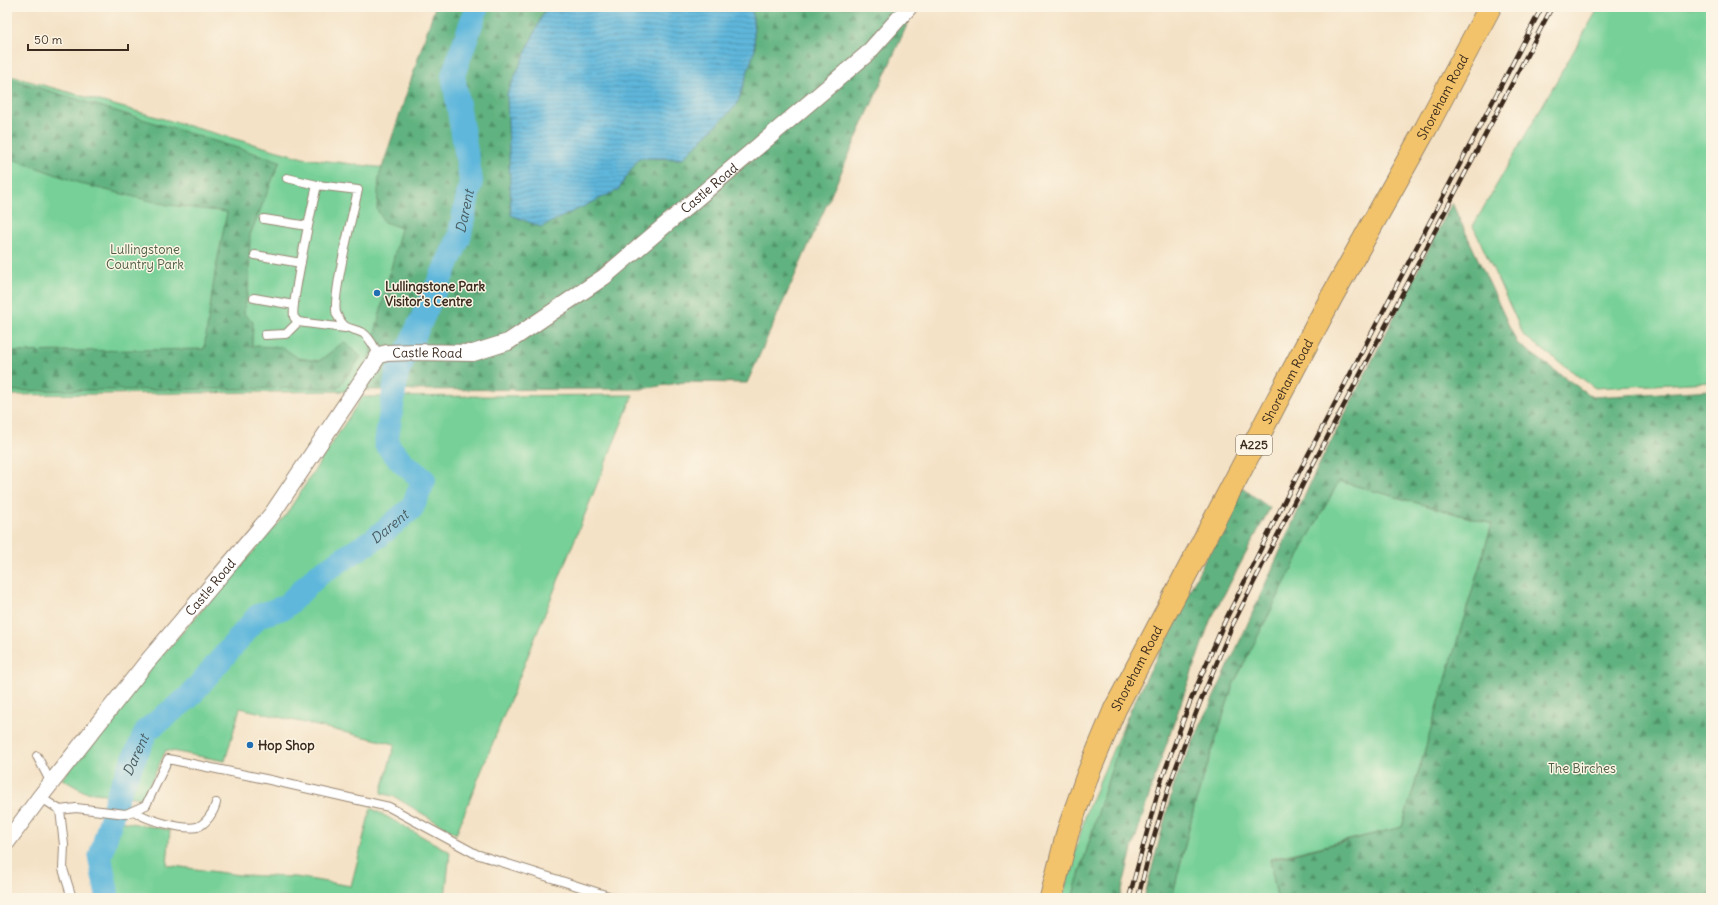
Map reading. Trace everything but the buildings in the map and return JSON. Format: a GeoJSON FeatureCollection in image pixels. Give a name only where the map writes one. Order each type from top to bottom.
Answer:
{"type":"FeatureCollection","features":[{"type":"Feature","properties":{"kind":"main road","name":"Shoreham Road"},"geometry":{"type":"LineString","coordinates":[[1051,898],[1068,831],[1088,774],[1115,709],[1331,298],[1426,128],[1490,7]]}},
{"type":"Feature","properties":{"kind":"street","name":"Castle Road"},"geometry":{"type":"LineString","coordinates":[[7,842],[40,797],[147,662],[272,514],[379,355],[398,352],[473,353],[508,342],[604,277],[867,54],[909,7]]}},
{"type":"Feature","properties":{"kind":"lane"},"geometry":{"type":"LineString","coordinates":[[287,178],[317,185],[358,190],[337,286],[335,314],[345,328]]}},
{"type":"Feature","properties":{"kind":"lane"},"geometry":{"type":"LineString","coordinates":[[317,185],[301,263],[294,305],[294,317],[298,322],[345,328],[363,334],[371,341],[379,355]]}},
{"type":"Feature","properties":{"kind":"lane"},"geometry":{"type":"LineString","coordinates":[[264,218],[308,226]]}},
{"type":"Feature","properties":{"kind":"lane"},"geometry":{"type":"LineString","coordinates":[[255,255],[301,263]]}},
{"type":"Feature","properties":{"kind":"lane"},"geometry":{"type":"LineString","coordinates":[[254,298],[294,305]]}},
{"type":"Feature","properties":{"kind":"lane"},"geometry":{"type":"LineString","coordinates":[[265,335],[286,334],[298,322]]}},
{"type":"Feature","properties":{"kind":"lane"},"geometry":{"type":"LineString","coordinates":[[37,756],[51,783]]}},
{"type":"Feature","properties":{"kind":"lane"},"geometry":{"type":"LineString","coordinates":[[130,812],[146,805],[168,759],[278,781],[389,808],[476,854],[615,898]]}},
{"type":"Feature","properties":{"kind":"lane"},"geometry":{"type":"LineString","coordinates":[[40,797],[60,810],[76,808],[103,812],[130,812],[155,821],[191,827],[198,826],[209,817],[216,803]]}},
{"type":"Feature","properties":{"kind":"lane"},"geometry":{"type":"LineString","coordinates":[[60,810],[64,845],[63,869],[72,898]]}},
{"type":"Feature","properties":{"kind":"green space"},"geometry":{"type":"Polygon","coordinates":[[[435,7],[546,7],[542,18],[618,190],[639,157],[682,159],[755,49],[752,7],[915,7],[747,383],[685,382],[641,389],[361,390],[401,228],[384,222],[377,209],[379,177],[435,7]]]}},
{"type":"Feature","properties":{"kind":"green space"},"geometry":{"type":"Polygon","coordinates":[[[1599,7],[1711,7],[1711,382],[1595,388],[1524,336],[1473,226],[1599,7]]]}},
{"type":"Feature","properties":{"kind":"green space","name":"Lullingstone Country Park"},"geometry":{"type":"Polygon","coordinates":[[[7,75],[303,158],[409,171],[410,230],[384,328],[351,391],[7,395],[7,75]]]}},
{"type":"Feature","properties":{"kind":"green space"},"geometry":{"type":"Polygon","coordinates":[[[7,78],[280,161],[250,235],[249,282],[244,314],[253,322],[252,346],[282,347],[298,358],[319,361],[344,342],[361,357],[338,388],[7,391],[7,352],[204,349],[215,273],[227,212],[168,205],[85,185],[7,157],[7,78]]]}},
{"type":"Feature","properties":{"kind":"green space","name":"The Birches"},"geometry":{"type":"Polygon","coordinates":[[[1452,203],[1517,343],[1592,397],[1711,390],[1711,898],[1277,898],[1270,860],[1402,827],[1492,524],[1339,481],[1305,543],[1233,685],[1195,804],[1172,898],[1144,898],[1175,781],[1314,475],[1452,203]]]}},
{"type":"Feature","properties":{"kind":"green space"},"geometry":{"type":"Polygon","coordinates":[[[633,395],[456,834],[395,797],[381,793],[395,744],[240,708],[225,761],[166,750],[143,798],[85,792],[62,779],[150,669],[285,516],[362,397],[633,395]]]}},
{"type":"Feature","properties":{"kind":"green space"},"geometry":{"type":"Polygon","coordinates":[[[1339,481],[1492,524],[1402,827],[1270,859],[1277,898],[1172,898],[1195,804],[1233,685],[1305,543],[1339,481]]]}},
{"type":"Feature","properties":{"kind":"green space"},"geometry":{"type":"Polygon","coordinates":[[[1241,487],[1270,508],[1210,621],[1158,768],[1132,849],[1120,898],[1072,898],[1128,715],[1241,487]]]}},
{"type":"Feature","properties":{"kind":"green space"},"geometry":{"type":"Polygon","coordinates":[[[1128,715],[1072,898],[1062,898],[1087,810],[1128,715]]]}},
{"type":"Feature","properties":{"kind":"green space"},"geometry":{"type":"Polygon","coordinates":[[[371,808],[450,852],[445,898],[119,898],[113,886],[110,845],[119,821],[170,830],[167,865],[239,875],[296,877],[351,886],[371,808]]]}},
{"type":"Feature","properties":{"kind":"water"},"geometry":{"type":"Polygon","coordinates":[[[546,7],[752,7],[755,49],[737,105],[682,159],[639,158],[618,190],[541,227],[511,215],[507,94],[546,7]]]}},
{"type":"Feature","properties":{"kind":"waterway","name":"Darent"},"geometry":{"type":"LineString","coordinates":[[108,898],[100,858],[118,794],[147,730],[188,698],[258,616],[285,607],[318,575],[376,538],[412,508],[424,480],[403,463],[386,444],[397,373],[459,238],[471,181],[453,75],[477,7]]}},
{"type":"Feature","properties":{"kind":"railway"},"geometry":{"type":"LineString","coordinates":[[1129,898],[1160,784],[1190,702],[1224,623],[1299,472],[1542,7]]}},
{"type":"Feature","properties":{"kind":"railway"},"geometry":{"type":"LineString","coordinates":[[1138,898],[1169,786],[1199,705],[1232,626],[1307,476],[1552,7]]}},
{"type":"Feature","properties":{"kind":"place","name":"Lullingstone Park Visitor's Centre"},"geometry":{"type":"Point","coordinates":[377,293]}},
{"type":"Feature","properties":{"kind":"place","name":"Hop Shop"},"geometry":{"type":"Point","coordinates":[250,745]}}]}
